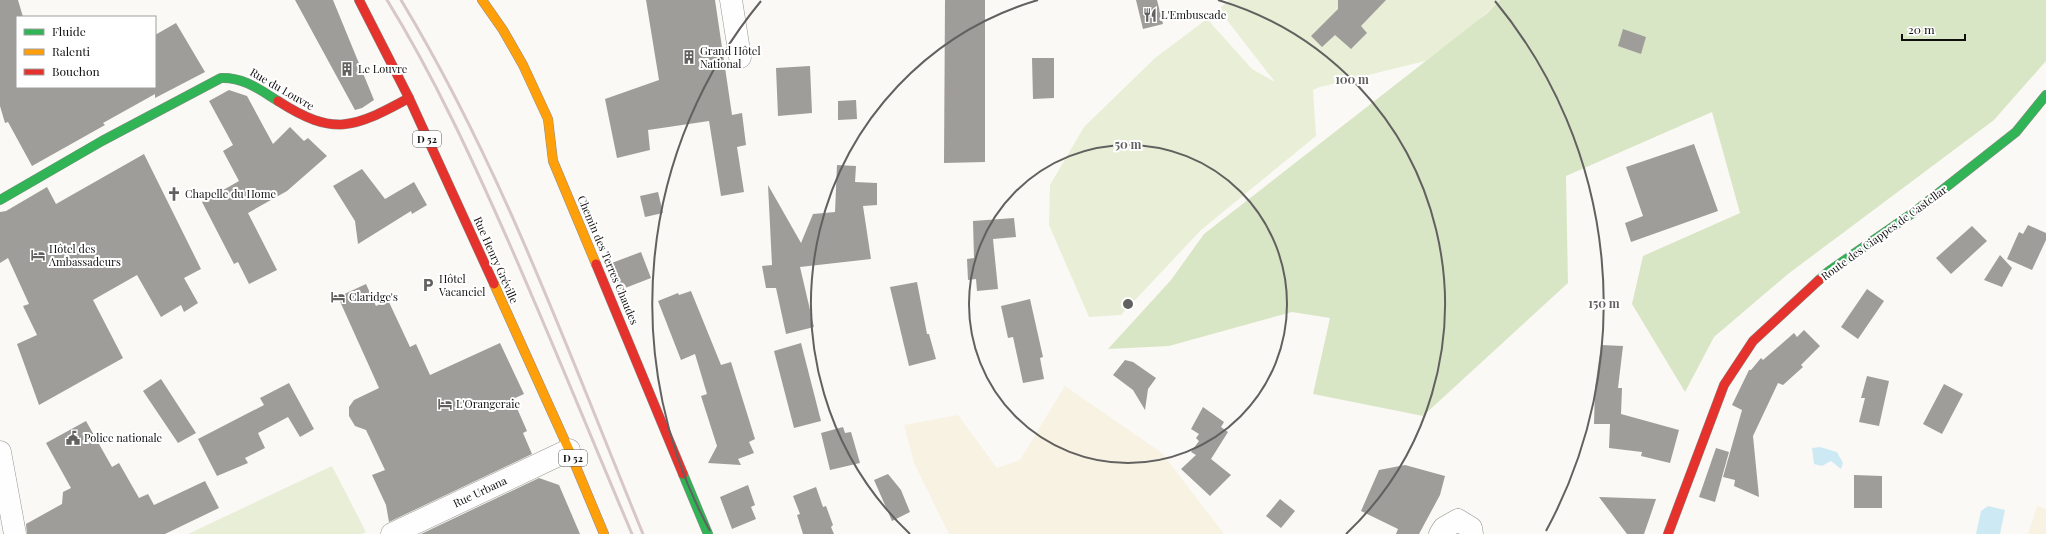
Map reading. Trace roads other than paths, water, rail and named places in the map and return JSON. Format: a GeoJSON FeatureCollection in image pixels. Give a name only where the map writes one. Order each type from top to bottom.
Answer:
{"type":"FeatureCollection","features":[{"type":"Feature","properties":{"kind":"street","name":"Rue Henry Gréville"},"geometry":{"type":"LineString","coordinates":[[359,0],[409,98],[569,450],[604,534]]}},
{"type":"Feature","properties":{"kind":"street","name":"Chemin des Terres Chaudes"},"geometry":{"type":"LineString","coordinates":[[482,0],[503,30],[523,65],[548,119],[553,161],[708,534]]}},
{"type":"Feature","properties":{"kind":"street"},"geometry":{"type":"LineString","coordinates":[[731,0],[740,57]]}},
{"type":"Feature","properties":{"kind":"street","name":"Rue du Louvre"},"geometry":{"type":"LineString","coordinates":[[0,200],[102,141],[220,78],[235,76],[303,117],[326,126],[343,128],[358,124],[409,98]]}},
{"type":"Feature","properties":{"kind":"street","name":"Route des Ciappes de Castellar"},"geometry":{"type":"LineString","coordinates":[[1668,534],[1724,385],[1753,341],[1829,271],[1917,210],[2016,132],[2046,95]]}},
{"type":"Feature","properties":{"kind":"street","name":"Rue Urbana"},"geometry":{"type":"LineString","coordinates":[[392,534],[569,450]]}},
{"type":"Feature","properties":{"kind":"street"},"geometry":{"type":"LineString","coordinates":[[0,452],[5,513],[15,534]]}},
{"type":"Feature","properties":{"kind":"street"},"geometry":{"type":"LineString","coordinates":[[1440,534],[1444,528],[1458,520],[1471,528],[1472,534]]}},
{"type":"Feature","properties":{"kind":"water"},"geometry":{"type":"Polygon","coordinates":[[[1820,447],[1837,452],[1843,463],[1841,469],[1831,461],[1822,466],[1814,464],[1812,448],[1820,447]]]}},
{"type":"Feature","properties":{"kind":"water"},"geometry":{"type":"Polygon","coordinates":[[[1988,506],[2005,510],[2000,534],[1976,534],[1981,511],[1988,506]]]}},
{"type":"Feature","properties":{"kind":"railway"},"geometry":{"type":"LineString","coordinates":[[387,0],[405,29],[453,120],[482,182],[541,317],[632,534]]}},
{"type":"Feature","properties":{"kind":"railway"},"geometry":{"type":"LineString","coordinates":[[401,0],[471,129],[502,195],[561,330],[643,534]]}},
{"type":"Feature","properties":{"kind":"place","name":"L'Embuscade"},"geometry":{"type":"Point","coordinates":[1150,15]}},
{"type":"Feature","properties":{"kind":"place","name":"Grand Hôtel National"},"geometry":{"type":"Point","coordinates":[689,57]}},
{"type":"Feature","properties":{"kind":"place","name":"Le Louvre"},"geometry":{"type":"Point","coordinates":[347,69]}},
{"type":"Feature","properties":{"kind":"place","name":"Chapelle du Home"},"geometry":{"type":"Point","coordinates":[174,194]}},
{"type":"Feature","properties":{"kind":"place","name":"Hôtel des Ambassadeurs"},"geometry":{"type":"Point","coordinates":[38,255]}},
{"type":"Feature","properties":{"kind":"place","name":"Hôtel Vacanciel"},"geometry":{"type":"Point","coordinates":[428,285]}},
{"type":"Feature","properties":{"kind":"place","name":"Claridge's"},"geometry":{"type":"Point","coordinates":[338,297]}},
{"type":"Feature","properties":{"kind":"place","name":"L'Orangeraie"},"geometry":{"type":"Point","coordinates":[445,404]}},
{"type":"Feature","properties":{"kind":"place","name":"Police nationale"},"geometry":{"type":"Point","coordinates":[73,438]}}]}
